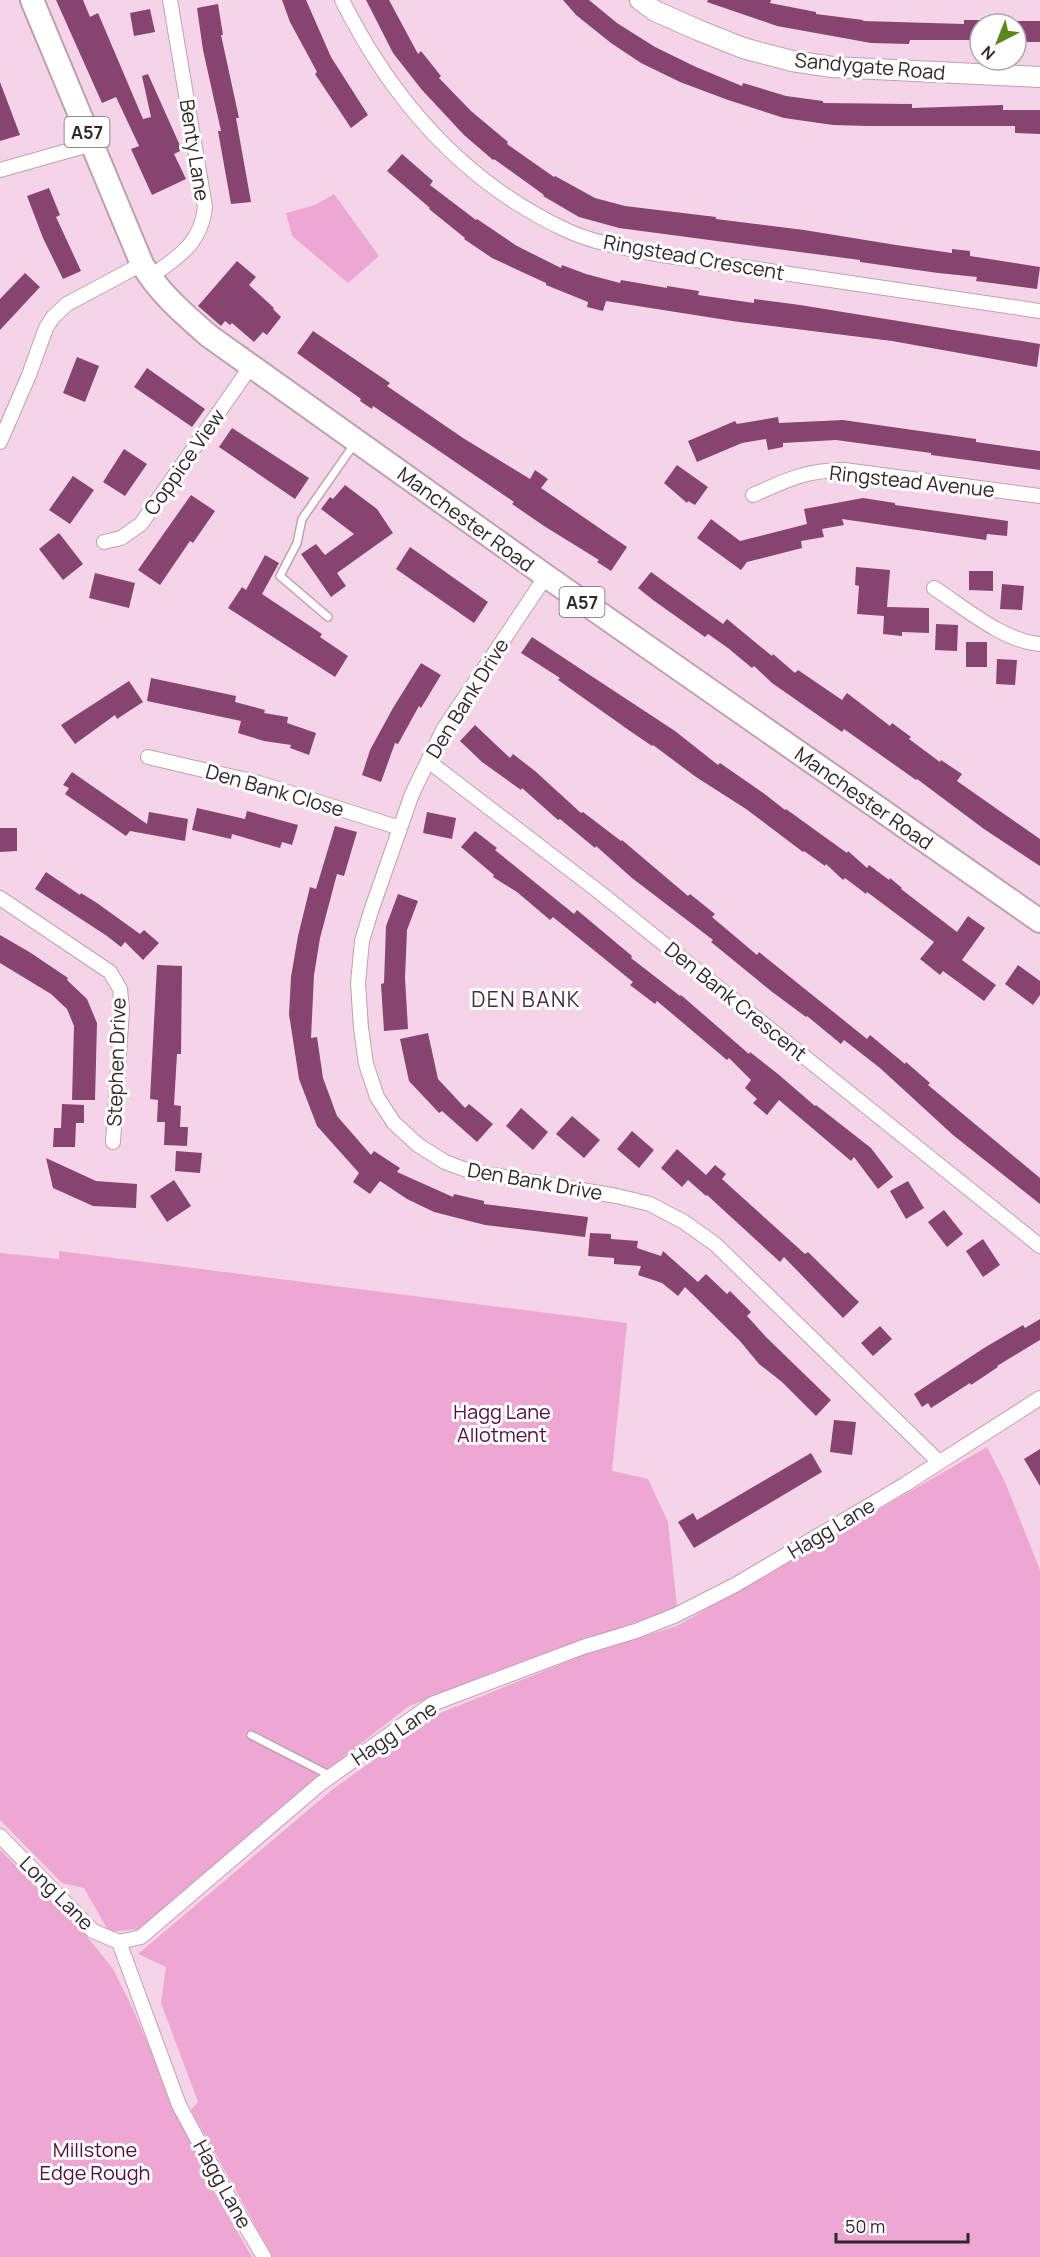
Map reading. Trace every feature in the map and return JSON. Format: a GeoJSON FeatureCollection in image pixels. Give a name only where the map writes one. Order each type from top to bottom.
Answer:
{"type":"FeatureCollection","features":[{"type":"Feature","properties":{"kind":"main road","name":"Manchester Road"},"geometry":{"type":"LineString","coordinates":[[32,0],[146,271],[174,305],[209,336],[546,576],[1040,921]]}},
{"type":"Feature","properties":{"kind":"street","name":"Benty Lane"},"geometry":{"type":"LineString","coordinates":[[0,442],[29,375],[46,328],[53,317],[67,304],[146,271],[189,247],[204,221],[205,207],[170,0]]}},
{"type":"Feature","properties":{"kind":"street","name":"Ringstead Crescent"},"geometry":{"type":"LineString","coordinates":[[342,0],[384,75],[414,114],[462,161],[514,201],[567,231],[611,246],[662,255],[1040,311]]}},
{"type":"Feature","properties":{"kind":"street","name":"Sandygate Road"},"geometry":{"type":"LineString","coordinates":[[640,0],[655,11],[698,30],[743,48],[792,61],[832,67],[1040,77]]}},
{"type":"Feature","properties":{"kind":"street"},"geometry":{"type":"LineString","coordinates":[[0,170],[92,144]]}},
{"type":"Feature","properties":{"kind":"street","name":"Coppice View"},"geometry":{"type":"LineString","coordinates":[[104,542],[121,538],[141,524],[251,366]]}},
{"type":"Feature","properties":{"kind":"street","name":"Ringstead Avenue"},"geometry":{"type":"LineString","coordinates":[[753,495],[798,475],[820,470],[844,470],[1040,496]]}},
{"type":"Feature","properties":{"kind":"street","name":"Den Bank Drive"},"geometry":{"type":"LineString","coordinates":[[546,576],[443,730],[412,794],[365,931],[358,983],[361,1028],[366,1064],[377,1096],[394,1123],[418,1145],[445,1162],[469,1171],[650,1204],[684,1222],[715,1244],[938,1461]]}},
{"type":"Feature","properties":{"kind":"street"},"geometry":{"type":"LineString","coordinates":[[934,588],[1009,636],[1024,643],[1040,644]]}},
{"type":"Feature","properties":{"kind":"street","name":"Den Bank Close"},"geometry":{"type":"LineString","coordinates":[[148,757],[259,783],[400,828]]}},
{"type":"Feature","properties":{"kind":"street","name":"Den Bank Crescent"},"geometry":{"type":"LineString","coordinates":[[428,761],[598,891],[1040,1246]]}},
{"type":"Feature","properties":{"kind":"street","name":"Stephen Drive"},"geometry":{"type":"LineString","coordinates":[[0,898],[110,972],[120,989],[121,1033],[113,1142]]}},
{"type":"Feature","properties":{"kind":"street","name":"Hagg Lane"},"geometry":{"type":"LineString","coordinates":[[264,2257],[179,2105],[119,1942],[141,1937],[331,1776],[432,1704],[676,1615],[735,1585],[904,1485],[938,1461],[1040,1398]]}},
{"type":"Feature","properties":{"kind":"street","name":"Long Lane"},"geometry":{"type":"LineString","coordinates":[[0,1836],[93,1931],[119,1942]]}},
{"type":"Feature","properties":{"kind":"lane"},"geometry":{"type":"LineString","coordinates":[[328,617],[280,576],[297,543],[302,519],[357,441]]}},
{"type":"Feature","properties":{"kind":"lane"},"geometry":{"type":"LineString","coordinates":[[251,1735],[331,1776]]}},
{"type":"Feature","properties":{"kind":"green space"},"geometry":{"type":"Polygon","coordinates":[[[334,194],[379,256],[348,283],[292,236],[286,213],[315,205],[334,194]]]}},
{"type":"Feature","properties":{"kind":"green space","name":"Hagg Lane Allotment"},"geometry":{"type":"Polygon","coordinates":[[[59,1251],[627,1323],[612,1471],[648,1479],[668,1522],[677,1607],[409,1706],[318,1777],[139,1929],[109,1932],[84,1888],[62,1883],[0,1820],[0,1253],[59,1259],[59,1251]]]}},
{"type":"Feature","properties":{"kind":"green space"},"geometry":{"type":"Polygon","coordinates":[[[987,1447],[1005,1482],[1040,1570],[1040,2257],[273,2257],[191,2110],[198,2102],[161,2003],[166,1967],[138,1954],[333,1789],[438,1714],[586,1654],[677,1626],[987,1447]]]}},
{"type":"Feature","properties":{"kind":"green space","name":"Millstone Edge Rough"},"geometry":{"type":"Polygon","coordinates":[[[0,1850],[85,1934],[113,1969],[208,2181],[252,2257],[0,2257],[0,1850]]]}},
{"type":"Feature","properties":{"kind":"building"},"geometry":{"type":"Polygon","coordinates":[[[56,0],[83,0],[90,17],[98,13],[143,119],[151,117],[142,76],[148,74],[182,150],[174,154],[186,179],[152,195],[131,149],[139,146],[116,97],[102,103],[56,0]]]}},
{"type":"Feature","properties":{"kind":"building"},"geometry":{"type":"Polygon","coordinates":[[[282,0],[306,0],[331,57],[368,115],[351,128],[315,74],[317,72],[290,22],[282,0]]]}},
{"type":"Feature","properties":{"kind":"building"},"geometry":{"type":"Polygon","coordinates":[[[366,0],[389,0],[418,54],[421,51],[441,76],[439,78],[471,111],[508,142],[507,144],[554,177],[595,198],[625,206],[716,217],[716,219],[952,253],[952,249],[970,251],[970,256],[1040,267],[1037,289],[976,281],[977,277],[619,228],[579,217],[543,196],[493,160],[464,135],[422,90],[393,53],[366,0]]]}},
{"type":"Feature","properties":{"kind":"building"},"geometry":{"type":"Polygon","coordinates":[[[563,0],[589,0],[617,23],[655,47],[742,86],[743,83],[786,96],[823,101],[823,103],[912,104],[912,108],[1003,105],[1003,110],[1040,110],[1040,134],[1015,133],[1015,126],[833,125],[784,118],[680,82],[641,63],[576,15],[563,0]]]}},
{"type":"Feature","properties":{"kind":"building"},"geometry":{"type":"Polygon","coordinates":[[[708,0],[771,0],[770,3],[816,12],[816,14],[863,21],[964,24],[964,20],[968,20],[968,40],[910,40],[909,44],[871,43],[777,26],[707,2],[708,0]]]}},
{"type":"Feature","properties":{"kind":"building"},"geometry":{"type":"Polygon","coordinates":[[[218,4],[223,35],[221,35],[239,118],[236,118],[251,202],[231,204],[218,131],[221,131],[203,50],[197,8],[218,4]]]}},
{"type":"Feature","properties":{"kind":"building"},"geometry":{"type":"Polygon","coordinates":[[[150,9],[155,32],[134,36],[130,13],[150,9]]]}},
{"type":"Feature","properties":{"kind":"building"},"geometry":{"type":"Polygon","coordinates":[[[1028,21],[1040,21],[1040,42],[1028,42],[1028,21]]]}},
{"type":"Feature","properties":{"kind":"building"},"geometry":{"type":"Polygon","coordinates":[[[0,82],[20,135],[0,141],[0,82]]]}},
{"type":"Feature","properties":{"kind":"building"},"geometry":{"type":"Polygon","coordinates":[[[402,154],[433,181],[430,185],[476,220],[517,246],[561,268],[562,265],[620,283],[621,280],[667,288],[667,286],[699,291],[698,295],[754,303],[754,299],[800,305],[1040,344],[1037,367],[892,341],[739,322],[606,301],[603,311],[587,307],[588,302],[546,285],[492,258],[464,239],[387,171],[402,154]]]}},
{"type":"Feature","properties":{"kind":"building"},"geometry":{"type":"Polygon","coordinates":[[[49,188],[60,215],[56,217],[81,271],[63,279],[43,238],[27,196],[49,188]]]}},
{"type":"Feature","properties":{"kind":"building"},"geometry":{"type":"Polygon","coordinates":[[[237,261],[256,277],[249,285],[281,317],[267,335],[263,332],[254,342],[232,323],[230,325],[225,321],[221,326],[198,306],[237,261]]]}},
{"type":"Feature","properties":{"kind":"building"},"geometry":{"type":"Polygon","coordinates":[[[25,273],[40,287],[0,330],[0,299],[25,273]]]}},
{"type":"Feature","properties":{"kind":"building"},"geometry":{"type":"Polygon","coordinates":[[[313,331],[390,383],[387,386],[463,438],[530,479],[535,470],[548,479],[541,488],[627,547],[611,571],[597,562],[599,560],[544,526],[512,504],[514,502],[373,406],[372,409],[360,401],[361,399],[297,353],[313,331]]]}},
{"type":"Feature","properties":{"kind":"building"},"geometry":{"type":"Polygon","coordinates":[[[77,357],[99,366],[85,402],[63,393],[77,357]]]}},
{"type":"Feature","properties":{"kind":"building"},"geometry":{"type":"Polygon","coordinates":[[[147,368],[205,409],[192,427],[134,387],[147,368]]]}},
{"type":"Feature","properties":{"kind":"building"},"geometry":{"type":"Polygon","coordinates":[[[778,417],[779,423],[843,420],[976,439],[976,442],[1040,451],[1040,470],[836,440],[783,443],[783,447],[768,450],[766,439],[742,443],[697,462],[688,441],[735,421],[737,424],[778,417]]]}},
{"type":"Feature","properties":{"kind":"building"},"geometry":{"type":"Polygon","coordinates":[[[232,428],[309,478],[295,499],[219,447],[232,428]]]}},
{"type":"Feature","properties":{"kind":"building"},"geometry":{"type":"Polygon","coordinates":[[[124,449],[147,464],[125,496],[103,482],[124,449]]]}},
{"type":"Feature","properties":{"kind":"building"},"geometry":{"type":"Polygon","coordinates":[[[677,465],[708,487],[695,505],[688,501],[687,503],[664,483],[677,465]]]}},
{"type":"Feature","properties":{"kind":"building"},"geometry":{"type":"Polygon","coordinates":[[[73,476],[94,490],[70,524],[49,510],[73,476]]]}},
{"type":"Feature","properties":{"kind":"building"},"geometry":{"type":"Polygon","coordinates":[[[345,485],[377,509],[393,533],[337,573],[346,586],[331,597],[301,554],[316,544],[325,555],[354,534],[321,509],[330,497],[333,499],[345,485]]]}},
{"type":"Feature","properties":{"kind":"building"},"geometry":{"type":"Polygon","coordinates":[[[191,495],[215,511],[193,543],[190,541],[160,585],[138,570],[191,495]]]}},
{"type":"Feature","properties":{"kind":"building"},"geometry":{"type":"Polygon","coordinates":[[[863,498],[895,503],[895,505],[1008,521],[1007,536],[987,534],[986,540],[842,519],[844,525],[822,529],[824,537],[801,541],[802,548],[747,562],[741,570],[697,538],[711,519],[740,541],[807,524],[804,509],[863,498]]]}},
{"type":"Feature","properties":{"kind":"building"},"geometry":{"type":"Polygon","coordinates":[[[59,533],[83,564],[63,580],[39,549],[59,533]]]}},
{"type":"Feature","properties":{"kind":"building"},"geometry":{"type":"Polygon","coordinates":[[[410,547],[488,602],[474,623],[396,569],[410,547]]]}},
{"type":"Feature","properties":{"kind":"building"},"geometry":{"type":"Polygon","coordinates":[[[265,555],[279,563],[262,594],[322,634],[320,637],[348,656],[335,677],[228,608],[242,587],[246,590],[265,555]]]}},
{"type":"Feature","properties":{"kind":"building"},"geometry":{"type":"Polygon","coordinates":[[[856,567],[890,570],[887,607],[929,608],[929,633],[902,632],[902,636],[883,634],[884,616],[857,614],[859,586],[855,585],[856,567]]]}},
{"type":"Feature","properties":{"kind":"building"},"geometry":{"type":"Polygon","coordinates":[[[969,571],[993,571],[993,591],[969,590],[969,571]]]}},
{"type":"Feature","properties":{"kind":"building"},"geometry":{"type":"Polygon","coordinates":[[[651,572],[723,624],[727,619],[795,673],[798,670],[842,700],[847,693],[890,726],[892,723],[911,737],[909,739],[940,762],[941,760],[962,774],[957,781],[1040,839],[1040,866],[844,729],[842,732],[708,634],[705,637],[653,600],[638,588],[651,572]]]}},
{"type":"Feature","properties":{"kind":"building"},"geometry":{"type":"Polygon","coordinates":[[[95,573],[135,583],[129,608],[89,598],[95,573]]]}},
{"type":"Feature","properties":{"kind":"building"},"geometry":{"type":"Polygon","coordinates":[[[1002,584],[1024,586],[1022,610],[1000,609],[1002,584]]]}},
{"type":"Feature","properties":{"kind":"building"},"geometry":{"type":"Polygon","coordinates":[[[936,624],[958,625],[957,651],[935,650],[936,624]]]}},
{"type":"Feature","properties":{"kind":"building"},"geometry":{"type":"Polygon","coordinates":[[[532,637],[675,731],[718,765],[720,763],[847,853],[848,851],[867,868],[869,865],[889,880],[890,878],[957,932],[968,916],[985,928],[962,960],[996,985],[984,1001],[943,971],[940,975],[920,959],[934,942],[867,892],[866,894],[845,878],[843,880],[826,864],[825,866],[803,852],[746,809],[696,777],[558,680],[560,678],[521,653],[532,637]]]}},
{"type":"Feature","properties":{"kind":"building"},"geometry":{"type":"Polygon","coordinates":[[[966,642],[987,642],[987,667],[966,667],[966,642]]]}},
{"type":"Feature","properties":{"kind":"building"},"geometry":{"type":"Polygon","coordinates":[[[997,659],[1017,660],[1015,685],[996,684],[997,659]]]}},
{"type":"Feature","properties":{"kind":"building"},"geometry":{"type":"Polygon","coordinates":[[[421,663],[441,675],[421,708],[419,706],[398,744],[395,743],[381,782],[362,775],[370,750],[421,663]]]}},
{"type":"Feature","properties":{"kind":"building"},"geometry":{"type":"Polygon","coordinates":[[[151,678],[236,696],[235,702],[265,710],[264,713],[288,717],[287,723],[316,733],[309,755],[290,748],[291,745],[264,741],[238,733],[241,721],[147,701],[151,678]]]}},
{"type":"Feature","properties":{"kind":"building"},"geometry":{"type":"Polygon","coordinates":[[[129,681],[143,702],[117,719],[115,715],[75,744],[61,725],[129,681]]]}},
{"type":"Feature","properties":{"kind":"building"},"geometry":{"type":"Polygon","coordinates":[[[475,725],[510,758],[513,754],[581,813],[583,812],[622,840],[688,896],[690,894],[715,914],[712,917],[757,955],[759,952],[867,1039],[870,1035],[905,1064],[906,1062],[930,1083],[928,1085],[1040,1178],[1040,1204],[953,1135],[880,1068],[844,1040],[841,1044],[771,991],[711,942],[713,940],[632,878],[596,846],[595,848],[560,819],[558,820],[522,788],[521,790],[482,762],[460,741],[475,725]]]}},
{"type":"Feature","properties":{"kind":"building"},"geometry":{"type":"Polygon","coordinates":[[[72,772],[147,824],[149,812],[188,819],[185,841],[130,831],[126,836],[65,794],[69,788],[63,785],[72,772]]]}},
{"type":"Feature","properties":{"kind":"building"},"geometry":{"type":"Polygon","coordinates":[[[197,808],[245,819],[247,811],[298,825],[292,845],[282,842],[280,848],[232,834],[231,839],[192,830],[197,808]]]}},
{"type":"Feature","properties":{"kind":"building"},"geometry":{"type":"Polygon","coordinates":[[[427,812],[456,818],[452,839],[423,833],[427,812]]]}},
{"type":"Feature","properties":{"kind":"building"},"geometry":{"type":"Polygon","coordinates":[[[335,826],[357,832],[344,876],[337,874],[320,938],[314,975],[311,1038],[317,1037],[323,1078],[337,1116],[371,1155],[374,1151],[400,1168],[397,1172],[453,1197],[454,1194],[484,1201],[484,1204],[588,1217],[585,1237],[485,1225],[434,1212],[407,1199],[380,1181],[370,1194],[353,1182],[359,1173],[317,1126],[299,1079],[289,1014],[291,977],[310,887],[316,889],[335,826]]]}},
{"type":"Feature","properties":{"kind":"building"},"geometry":{"type":"Polygon","coordinates":[[[0,828],[17,828],[17,851],[0,852],[0,828]]]}},
{"type":"Feature","properties":{"kind":"building"},"geometry":{"type":"Polygon","coordinates":[[[475,831],[574,914],[577,910],[632,956],[631,958],[681,995],[749,1054],[750,1052],[815,1106],[871,1148],[893,1177],[878,1189],[854,1157],[851,1161],[779,1100],[767,1115],[753,1103],[757,1099],[745,1088],[751,1080],[729,1058],[727,1060],[657,1001],[655,1004],[630,985],[633,982],[553,917],[550,920],[517,892],[493,877],[494,875],[461,847],[475,831]]]}},
{"type":"Feature","properties":{"kind":"building"},"geometry":{"type":"Polygon","coordinates":[[[46,872],[80,895],[81,893],[97,903],[140,934],[144,930],[159,943],[143,960],[125,942],[121,947],[35,889],[46,872]]]}},
{"type":"Feature","properties":{"kind":"building"},"geometry":{"type":"Polygon","coordinates":[[[398,894],[418,901],[407,930],[405,978],[408,1029],[384,1031],[381,984],[384,983],[386,926],[398,894]]]}},
{"type":"Feature","properties":{"kind":"building"},"geometry":{"type":"Polygon","coordinates":[[[0,935],[68,978],[67,980],[87,999],[97,1023],[95,1100],[72,1100],[74,1026],[67,1009],[51,994],[0,963],[0,935]]]}},
{"type":"Feature","properties":{"kind":"building"},"geometry":{"type":"Polygon","coordinates":[[[157,965],[182,966],[181,1054],[177,1054],[174,1105],[181,1106],[180,1127],[188,1127],[187,1146],[164,1145],[165,1122],[157,1122],[158,1100],[150,1099],[157,965]]]}},
{"type":"Feature","properties":{"kind":"building"},"geometry":{"type":"Polygon","coordinates":[[[1018,965],[1040,981],[1040,995],[1033,1005],[1005,984],[1018,965]]]}},
{"type":"Feature","properties":{"kind":"building"},"geometry":{"type":"Polygon","coordinates":[[[428,1033],[438,1079],[465,1108],[469,1104],[493,1124],[477,1142],[442,1111],[439,1113],[409,1081],[400,1039],[428,1033]]]}},
{"type":"Feature","properties":{"kind":"building"},"geometry":{"type":"Polygon","coordinates":[[[62,1104],[84,1105],[84,1123],[76,1123],[75,1147],[53,1147],[54,1128],[61,1128],[62,1104]]]}},
{"type":"Feature","properties":{"kind":"building"},"geometry":{"type":"Polygon","coordinates":[[[521,1108],[548,1132],[533,1150],[506,1126],[521,1108]]]}},
{"type":"Feature","properties":{"kind":"building"},"geometry":{"type":"Polygon","coordinates":[[[572,1116],[600,1140],[584,1158],[556,1134],[572,1116]]]}},
{"type":"Feature","properties":{"kind":"building"},"geometry":{"type":"Polygon","coordinates":[[[632,1131],[654,1150],[639,1168],[617,1149],[632,1131]]]}},
{"type":"Feature","properties":{"kind":"building"},"geometry":{"type":"Polygon","coordinates":[[[677,1149],[706,1175],[715,1165],[726,1174],[722,1179],[805,1254],[808,1252],[859,1302],[843,1318],[784,1257],[780,1262],[688,1180],[682,1187],[661,1168],[677,1149]]]}},
{"type":"Feature","properties":{"kind":"building"},"geometry":{"type":"Polygon","coordinates":[[[176,1151],[202,1153],[200,1173],[175,1171],[176,1151]]]}},
{"type":"Feature","properties":{"kind":"building"},"geometry":{"type":"Polygon","coordinates":[[[46,1158],[96,1181],[137,1184],[136,1208],[93,1206],[53,1188],[46,1158]]]}},
{"type":"Feature","properties":{"kind":"building"},"geometry":{"type":"Polygon","coordinates":[[[174,1180],[191,1206],[167,1222],[150,1196],[174,1180]]]}},
{"type":"Feature","properties":{"kind":"building"},"geometry":{"type":"Polygon","coordinates":[[[908,1181],[924,1208],[906,1219],[890,1191],[908,1181]]]}},
{"type":"Feature","properties":{"kind":"building"},"geometry":{"type":"Polygon","coordinates":[[[944,1210],[963,1234],[947,1247],[928,1222],[944,1210]]]}},
{"type":"Feature","properties":{"kind":"building"},"geometry":{"type":"Polygon","coordinates":[[[590,1233],[611,1234],[611,1239],[638,1241],[637,1248],[661,1256],[663,1251],[698,1282],[706,1274],[727,1294],[730,1291],[751,1312],[747,1316],[766,1337],[831,1400],[816,1416],[782,1382],[759,1364],[740,1341],[685,1287],[678,1296],[662,1283],[638,1275],[641,1266],[614,1264],[614,1258],[588,1256],[590,1233]]]}},
{"type":"Feature","properties":{"kind":"building"},"geometry":{"type":"Polygon","coordinates":[[[983,1239],[1000,1265],[983,1277],[966,1251],[983,1239]]]}},
{"type":"Feature","properties":{"kind":"building"},"geometry":{"type":"Polygon","coordinates":[[[1040,1319],[1040,1340],[931,1408],[928,1403],[922,1407],[914,1394],[984,1348],[1023,1325],[1025,1328],[1040,1319]]]}},
{"type":"Feature","properties":{"kind":"building"},"geometry":{"type":"Polygon","coordinates":[[[880,1326],[892,1339],[873,1356],[861,1343],[880,1326]]]}},
{"type":"Feature","properties":{"kind":"building"},"geometry":{"type":"Polygon","coordinates":[[[834,1420],[856,1422],[852,1455],[830,1452],[834,1420]]]}},
{"type":"Feature","properties":{"kind":"building"},"geometry":{"type":"Polygon","coordinates":[[[1040,1449],[1040,1486],[1024,1459],[1040,1449]]]}},
{"type":"Feature","properties":{"kind":"building"},"geometry":{"type":"Polygon","coordinates":[[[811,1453],[822,1472],[694,1548],[678,1522],[693,1513],[697,1520],[811,1453]]]}},
{"type":"Feature","properties":{"kind":"district","name":"DEN BANK"},"geometry":{"type":"Point","coordinates":[526,999]}}]}
